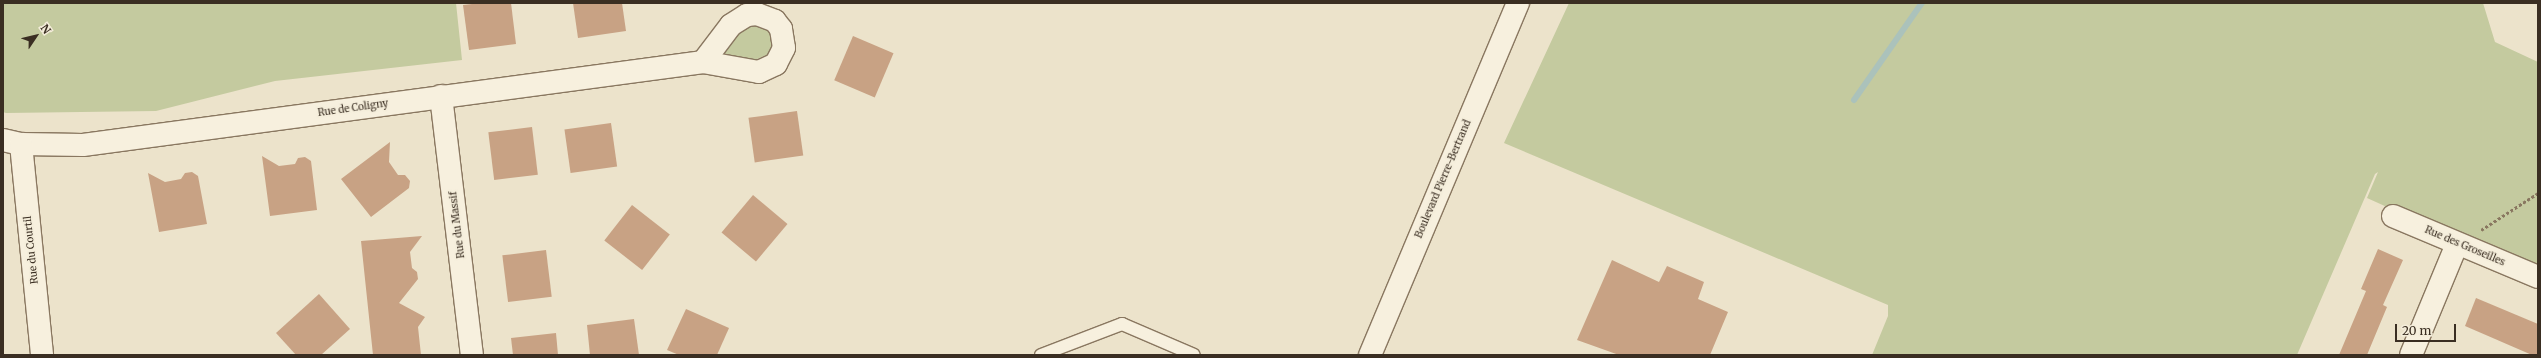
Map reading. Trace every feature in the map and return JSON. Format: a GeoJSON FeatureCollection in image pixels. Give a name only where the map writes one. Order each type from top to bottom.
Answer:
{"type":"FeatureCollection","features":[{"type":"Feature","properties":{"kind":"street","name":"Boulevard Pierre-Bertrand"},"geometry":{"type":"LineString","coordinates":[[1370,355],[1518,3]]}},
{"type":"Feature","properties":{"kind":"street","name":"Rue de Coligny"},"geometry":{"type":"LineString","coordinates":[[12,142],[83,145],[703,62]]}},
{"type":"Feature","properties":{"kind":"street","name":"Rue du Massif"},"geometry":{"type":"LineString","coordinates":[[441,96],[472,355]]}},
{"type":"Feature","properties":{"kind":"street","name":"Rue du Courtil"},"geometry":{"type":"LineString","coordinates":[[12,142],[42,355]]}},
{"type":"Feature","properties":{"kind":"street","name":"Rue des Groseilles"},"geometry":{"type":"LineString","coordinates":[[2393,216],[2538,277]]}},
{"type":"Feature","properties":{"kind":"street"},"geometry":{"type":"LineString","coordinates":[[2412,355],[2460,244]]}},
{"type":"Feature","properties":{"kind":"lane"},"geometry":{"type":"LineString","coordinates":[[1041,355],[1122,324],[1194,355]]}},
{"type":"Feature","properties":{"kind":"path"},"geometry":{"type":"LineString","coordinates":[[2460,244],[2538,193]]}},
{"type":"Feature","properties":{"kind":"green space"},"geometry":{"type":"Polygon","coordinates":[[[3,3],[456,3],[462,60],[275,81],[156,111],[6,113],[3,112],[3,3]]]}},
{"type":"Feature","properties":{"kind":"green space"},"geometry":{"type":"Polygon","coordinates":[[[1569,3],[2483,3],[2495,42],[2538,62],[2538,275],[2367,198],[2378,172],[2375,174],[2297,355],[1872,355],[1888,316],[1888,305],[1504,143],[1569,3]]]}},
{"type":"Feature","properties":{"kind":"green space"},"geometry":{"type":"Polygon","coordinates":[[[754,23],[771,29],[773,46],[769,54],[750,62],[718,54],[745,26],[754,23]]]}},
{"type":"Feature","properties":{"kind":"building"},"geometry":{"type":"Polygon","coordinates":[[[481,3],[511,3],[516,44],[469,50],[463,5],[481,3]]]}},
{"type":"Feature","properties":{"kind":"building"},"geometry":{"type":"Polygon","coordinates":[[[573,3],[622,3],[626,31],[578,38],[573,3]]]}},
{"type":"Feature","properties":{"kind":"building"},"geometry":{"type":"Polygon","coordinates":[[[853,36],[894,53],[875,97],[834,80],[853,36]]]}},
{"type":"Feature","properties":{"kind":"building"},"geometry":{"type":"Polygon","coordinates":[[[797,111],[803,156],[755,162],[748,118],[797,111]]]}},
{"type":"Feature","properties":{"kind":"building"},"geometry":{"type":"Polygon","coordinates":[[[611,123],[617,167],[571,173],[564,130],[611,123]]]}},
{"type":"Feature","properties":{"kind":"building"},"geometry":{"type":"Polygon","coordinates":[[[532,127],[538,175],[494,180],[488,132],[532,127]]]}},
{"type":"Feature","properties":{"kind":"building"},"geometry":{"type":"Polygon","coordinates":[[[390,142],[389,162],[398,175],[405,175],[410,181],[409,188],[371,217],[341,179],[390,142]]]}},
{"type":"Feature","properties":{"kind":"building"},"geometry":{"type":"Polygon","coordinates":[[[262,156],[279,166],[295,164],[298,158],[305,157],[311,161],[317,210],[270,216],[262,156]]]}},
{"type":"Feature","properties":{"kind":"building"},"geometry":{"type":"Polygon","coordinates":[[[192,172],[198,176],[207,224],[159,232],[148,173],[165,182],[181,179],[185,173],[192,172]]]}},
{"type":"Feature","properties":{"kind":"building"},"geometry":{"type":"Polygon","coordinates":[[[753,195],[787,224],[756,261],[722,233],[753,195]]]}},
{"type":"Feature","properties":{"kind":"building"},"geometry":{"type":"Polygon","coordinates":[[[632,205],[670,235],[642,270],[604,240],[632,205]]]}},
{"type":"Feature","properties":{"kind":"building"},"geometry":{"type":"Polygon","coordinates":[[[422,236],[410,252],[412,268],[417,272],[418,279],[399,303],[425,317],[418,327],[421,355],[373,355],[361,241],[422,236]]]}},
{"type":"Feature","properties":{"kind":"building"},"geometry":{"type":"Polygon","coordinates":[[[2378,249],[2403,260],[2383,305],[2387,307],[2367,355],[2339,355],[2366,291],[2361,289],[2378,249]]]}},
{"type":"Feature","properties":{"kind":"building"},"geometry":{"type":"Polygon","coordinates":[[[546,250],[552,297],[508,302],[502,255],[546,250]]]}},
{"type":"Feature","properties":{"kind":"building"},"geometry":{"type":"Polygon","coordinates":[[[1612,260],[1659,282],[1667,266],[1704,282],[1698,299],[1728,312],[1710,355],[1619,355],[1577,340],[1612,260]]]}},
{"type":"Feature","properties":{"kind":"building"},"geometry":{"type":"Polygon","coordinates":[[[319,294],[350,329],[321,355],[296,355],[276,333],[319,294]]]}},
{"type":"Feature","properties":{"kind":"building"},"geometry":{"type":"Polygon","coordinates":[[[2476,298],[2538,324],[2538,355],[2532,355],[2465,326],[2476,298]]]}},
{"type":"Feature","properties":{"kind":"building"},"geometry":{"type":"Polygon","coordinates":[[[686,309],[729,328],[717,355],[679,355],[667,350],[686,309]]]}},
{"type":"Feature","properties":{"kind":"building"},"geometry":{"type":"Polygon","coordinates":[[[634,319],[639,355],[590,355],[587,325],[634,319]]]}},
{"type":"Feature","properties":{"kind":"building"},"geometry":{"type":"Polygon","coordinates":[[[556,333],[558,355],[513,355],[511,338],[556,333]]]}},
{"type":"Feature","properties":{"kind":"waterway"},"geometry":{"type":"LineString","coordinates":[[1854,100],[1922,3]]}}]}
